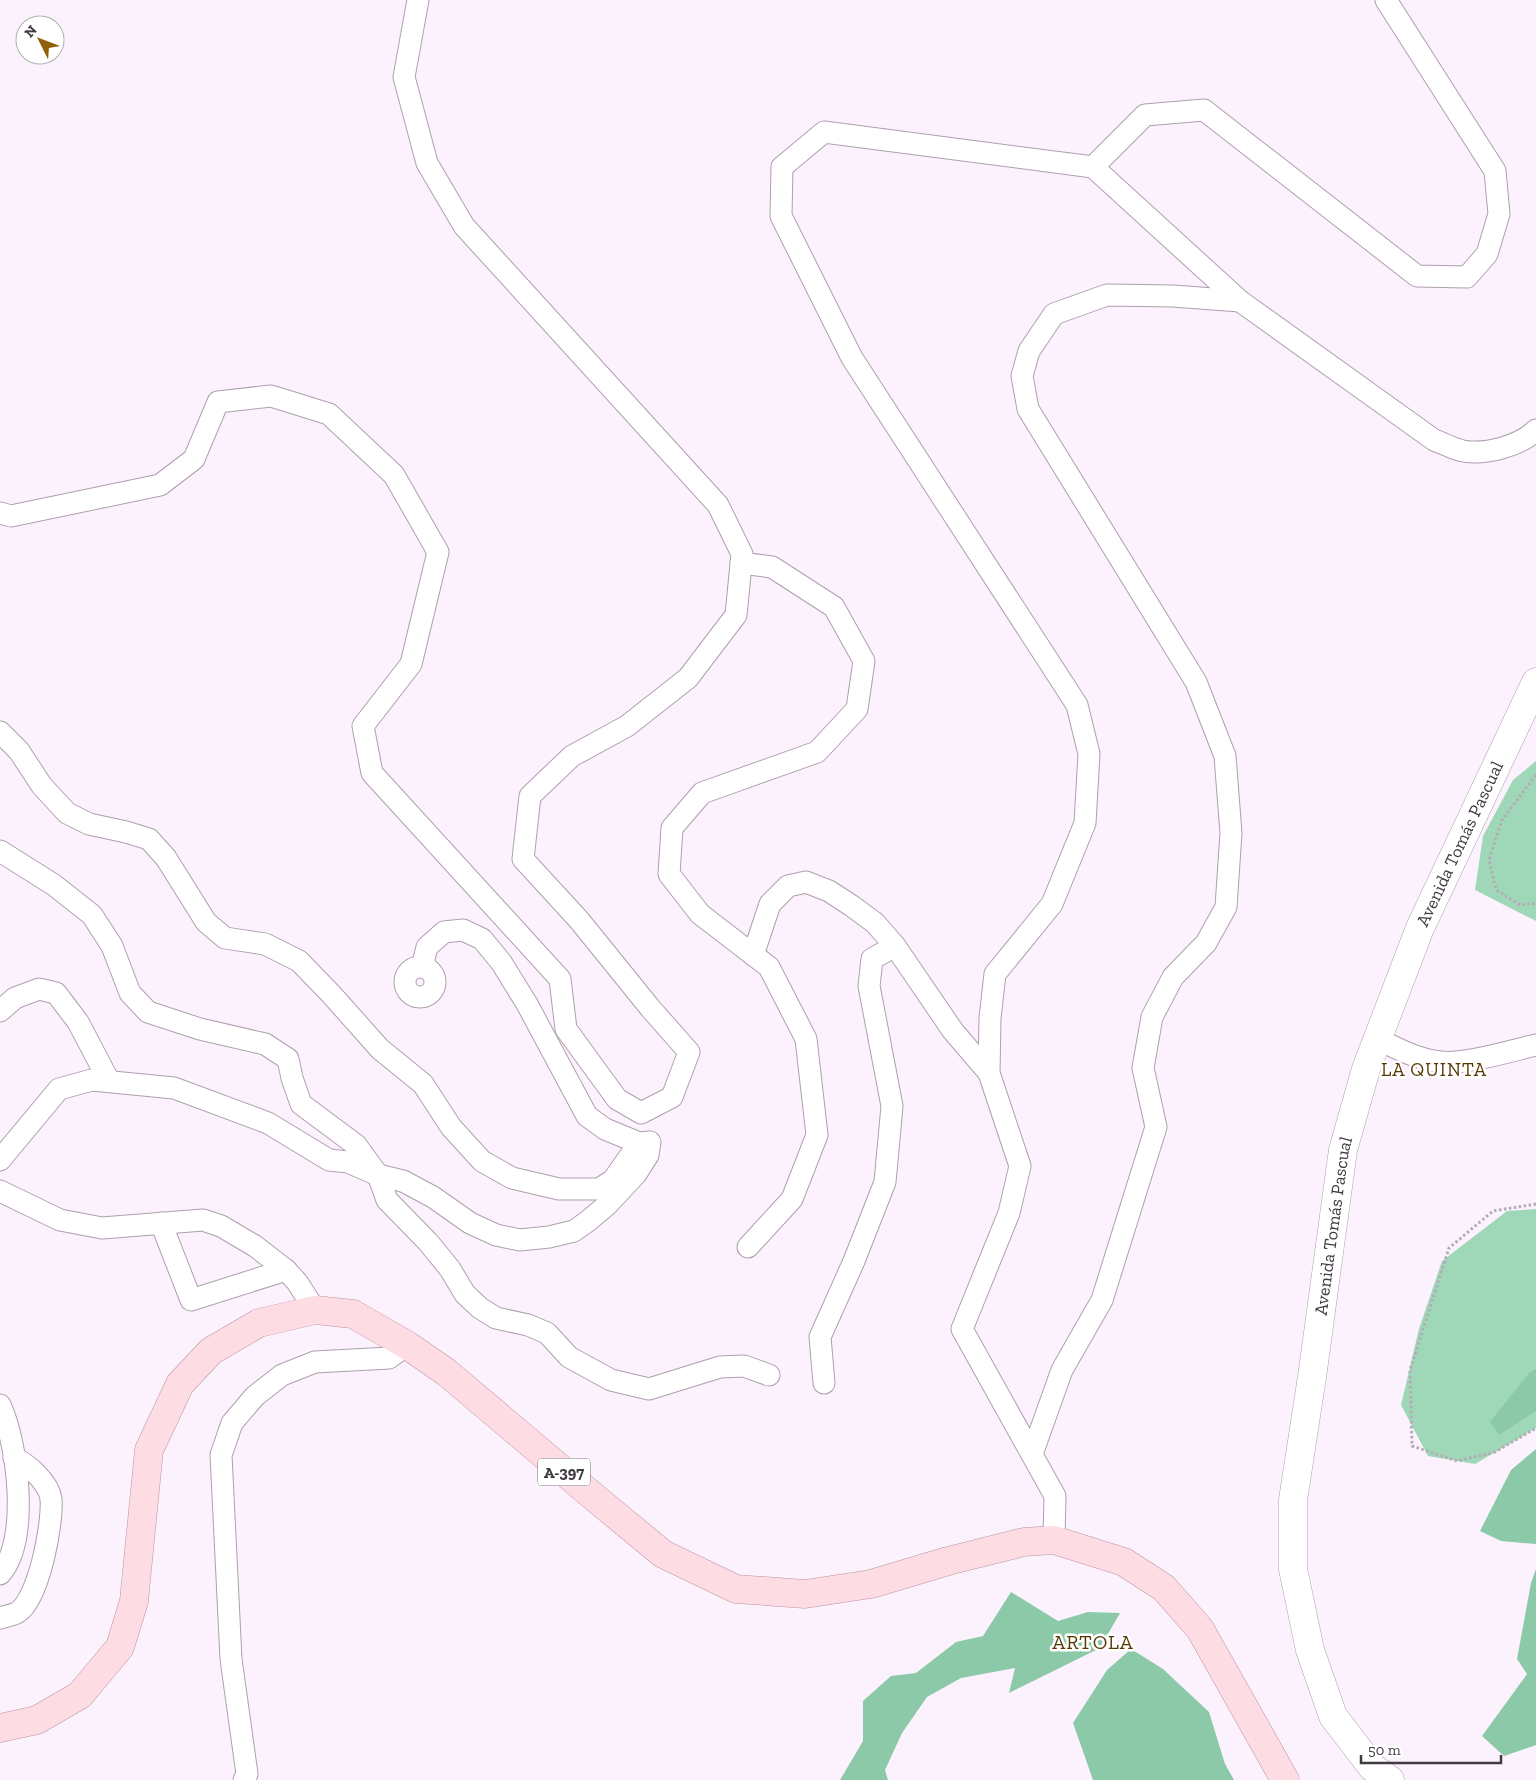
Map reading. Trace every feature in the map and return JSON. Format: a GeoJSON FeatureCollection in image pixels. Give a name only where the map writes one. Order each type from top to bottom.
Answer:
{"type":"FeatureCollection","features":[{"type":"Feature","properties":{"kind":"main road","name":"A-397"},"geometry":{"type":"LineString","coordinates":[[0,1728],[37,1720],[80,1696],[120,1647],[134,1601],[148,1450],[180,1384],[211,1351],[259,1323],[315,1310],[353,1314],[408,1345],[446,1372],[663,1554],[736,1590],[805,1594],[871,1584],[958,1558],[1024,1542],[1054,1540],[1124,1562],[1164,1588],[1200,1629],[1285,1780]]}},
{"type":"Feature","properties":{"kind":"street"},"geometry":{"type":"LineString","coordinates":[[0,513],[11,516],[160,485],[194,459],[218,402],[271,396],[329,414],[394,475],[438,552],[411,664],[363,726],[372,773],[560,980],[566,1028],[617,1099],[641,1113],[672,1097],[689,1052],[651,1009],[579,920],[523,859],[530,796],[572,756],[627,726],[688,678],[736,615],[742,554],[718,505],[464,226],[427,163],[404,77],[418,0]]}},
{"type":"Feature","properties":{"kind":"street"},"geometry":{"type":"LineString","coordinates":[[1093,167],[1145,115],[1204,110],[1417,276],[1467,276],[1487,254],[1499,214],[1495,171],[1386,0]]}},
{"type":"Feature","properties":{"kind":"street"},"geometry":{"type":"LineString","coordinates":[[1054,1540],[1055,1496],[962,1329],[1008,1213],[1020,1166],[990,1073],[990,1018],[995,974],[1052,904],[1085,823],[1089,754],[1077,705],[852,358],[781,216],[782,167],[824,132],[1093,167],[1240,301],[1434,440],[1464,451],[1499,450],[1529,437],[1536,430]]}},
{"type":"Feature","properties":{"kind":"street"},"geometry":{"type":"LineString","coordinates":[[1032,1454],[1062,1370],[1102,1300],[1156,1127],[1143,1068],[1152,1017],[1173,977],[1206,943],[1226,907],[1231,833],[1225,756],[1196,682],[1028,409],[1022,376],[1029,351],[1054,314],[1107,294],[1240,301]]}},
{"type":"Feature","properties":{"kind":"street"},"geometry":{"type":"LineString","coordinates":[[741,563],[772,567],[834,607],[864,661],[857,709],[817,752],[702,793],[672,828],[669,874],[700,914],[769,966],[806,1039],[817,1135],[792,1198],[748,1247]]}},
{"type":"Feature","properties":{"kind":"street","name":"Avenida Tomás Pascual"},"geometry":{"type":"LineString","coordinates":[[1390,1780],[1372,1767],[1333,1716],[1310,1650],[1293,1569],[1293,1500],[1343,1150],[1366,1069],[1420,928],[1536,682]]}},
{"type":"Feature","properties":{"kind":"street"},"geometry":{"type":"LineString","coordinates":[[0,732],[19,751],[42,786],[67,813],[89,824],[149,839],[166,858],[206,922],[226,938],[265,944],[299,961],[380,1049],[423,1084],[451,1126],[482,1160],[512,1178],[559,1189],[599,1189],[613,1180],[638,1143]]}},
{"type":"Feature","properties":{"kind":"street"},"geometry":{"type":"LineString","coordinates":[[0,851],[54,885],[92,915],[112,946],[130,993],[148,1012],[200,1029],[266,1044],[288,1059],[301,1104],[356,1145],[378,1175],[387,1200],[428,1242],[450,1269],[464,1294],[480,1308],[496,1318],[528,1325],[547,1333],[569,1357],[580,1365],[611,1380],[649,1389],[720,1367],[744,1366],[769,1376]]}},
{"type":"Feature","properties":{"kind":"street"},"geometry":{"type":"LineString","coordinates":[[754,955],[770,904],[788,886],[806,882],[829,891],[875,923],[896,946],[953,1030],[990,1073]]}},
{"type":"Feature","properties":{"kind":"street"},"geometry":{"type":"LineString","coordinates":[[0,1160],[59,1089],[92,1080],[174,1088],[268,1123],[329,1160],[348,1162],[378,1175],[403,1181],[433,1197],[470,1222],[496,1235],[520,1240],[574,1231],[607,1205],[636,1174],[648,1154],[650,1142],[638,1143],[605,1129],[587,1116],[527,1004],[501,962],[482,939],[463,930],[444,932],[428,947],[422,967]]}},
{"type":"Feature","properties":{"kind":"street"},"geometry":{"type":"LineString","coordinates":[[824,1383],[820,1337],[854,1261],[885,1182],[892,1106],[869,986],[872,959],[896,946]]}},
{"type":"Feature","properties":{"kind":"street"},"geometry":{"type":"LineString","coordinates":[[0,1011],[15,998],[39,989],[56,993],[78,1022],[109,1081]]}},
{"type":"Feature","properties":{"kind":"street"},"geometry":{"type":"LineString","coordinates":[[1378,1039],[1402,1051],[1430,1060],[1454,1062],[1536,1045]]}},
{"type":"Feature","properties":{"kind":"street"},"geometry":{"type":"LineString","coordinates":[[0,1191],[60,1220],[102,1228],[203,1220],[221,1226],[255,1246],[286,1270],[297,1282],[315,1310]]}},
{"type":"Feature","properties":{"kind":"street"},"geometry":{"type":"LineString","coordinates":[[161,1223],[191,1300],[286,1270]]}},
{"type":"Feature","properties":{"kind":"street"},"geometry":{"type":"LineString","coordinates":[[244,1780],[247,1774],[231,1659],[221,1455],[232,1423],[255,1396],[282,1375],[315,1362],[389,1358],[408,1345]]}},
{"type":"Feature","properties":{"kind":"street"},"geometry":{"type":"LineString","coordinates":[[0,1405],[6,1418],[17,1474],[18,1529],[6,1568],[0,1574]]}},
{"type":"Feature","properties":{"kind":"street"},"geometry":{"type":"LineString","coordinates":[[0,1618],[18,1612],[27,1603],[38,1580],[48,1534],[51,1498],[40,1477],[24,1462],[14,1458]]}},
{"type":"Feature","properties":{"kind":"path"},"geometry":{"type":"LineString","coordinates":[[1536,775],[1502,820],[1489,859],[1496,890],[1520,905],[1536,904]]}},
{"type":"Feature","properties":{"kind":"path"},"geometry":{"type":"LineString","coordinates":[[1536,1204],[1493,1211],[1449,1248],[1410,1370],[1412,1446],[1457,1461],[1495,1452],[1536,1428]]}},
{"type":"Feature","properties":{"kind":"green space"},"geometry":{"type":"Polygon","coordinates":[[[1536,761],[1536,921],[1475,890],[1483,836],[1513,780],[1536,761]]]}},
{"type":"Feature","properties":{"kind":"green space"},"geometry":{"type":"Polygon","coordinates":[[[1536,1209],[1536,1428],[1475,1464],[1428,1456],[1401,1405],[1419,1329],[1442,1261],[1507,1211],[1536,1209]]]}},
{"type":"Feature","properties":{"kind":"green space"},"geometry":{"type":"Polygon","coordinates":[[[1536,1369],[1536,1411],[1499,1435],[1490,1422],[1529,1373],[1536,1369]]]}},
{"type":"Feature","properties":{"kind":"green space"},"geometry":{"type":"Polygon","coordinates":[[[1536,1449],[1536,1544],[1501,1541],[1480,1531],[1511,1470],[1536,1449]]]}},
{"type":"Feature","properties":{"kind":"green space"},"geometry":{"type":"Polygon","coordinates":[[[1536,1569],[1536,1745],[1504,1756],[1482,1736],[1527,1674],[1517,1659],[1531,1583],[1536,1569]]]}},
{"type":"Feature","properties":{"kind":"green space"},"geometry":{"type":"Polygon","coordinates":[[[1011,1592],[1058,1621],[1088,1612],[1120,1613],[1100,1648],[1009,1693],[1015,1668],[961,1678],[927,1697],[902,1733],[885,1770],[888,1780],[840,1780],[863,1741],[863,1701],[891,1676],[916,1673],[956,1642],[983,1636],[1011,1592]]]}},
{"type":"Feature","properties":{"kind":"green space"},"geometry":{"type":"Polygon","coordinates":[[[1131,1649],[1163,1669],[1209,1712],[1225,1764],[1234,1780],[1093,1780],[1073,1723],[1107,1670],[1131,1649]]]}},
{"type":"Feature","properties":{"kind":"district","name":"LA QUINTA"},"geometry":{"type":"Point","coordinates":[1434,1069]}},
{"type":"Feature","properties":{"kind":"district","name":"ARTOLA"},"geometry":{"type":"Point","coordinates":[1093,1642]}}]}
